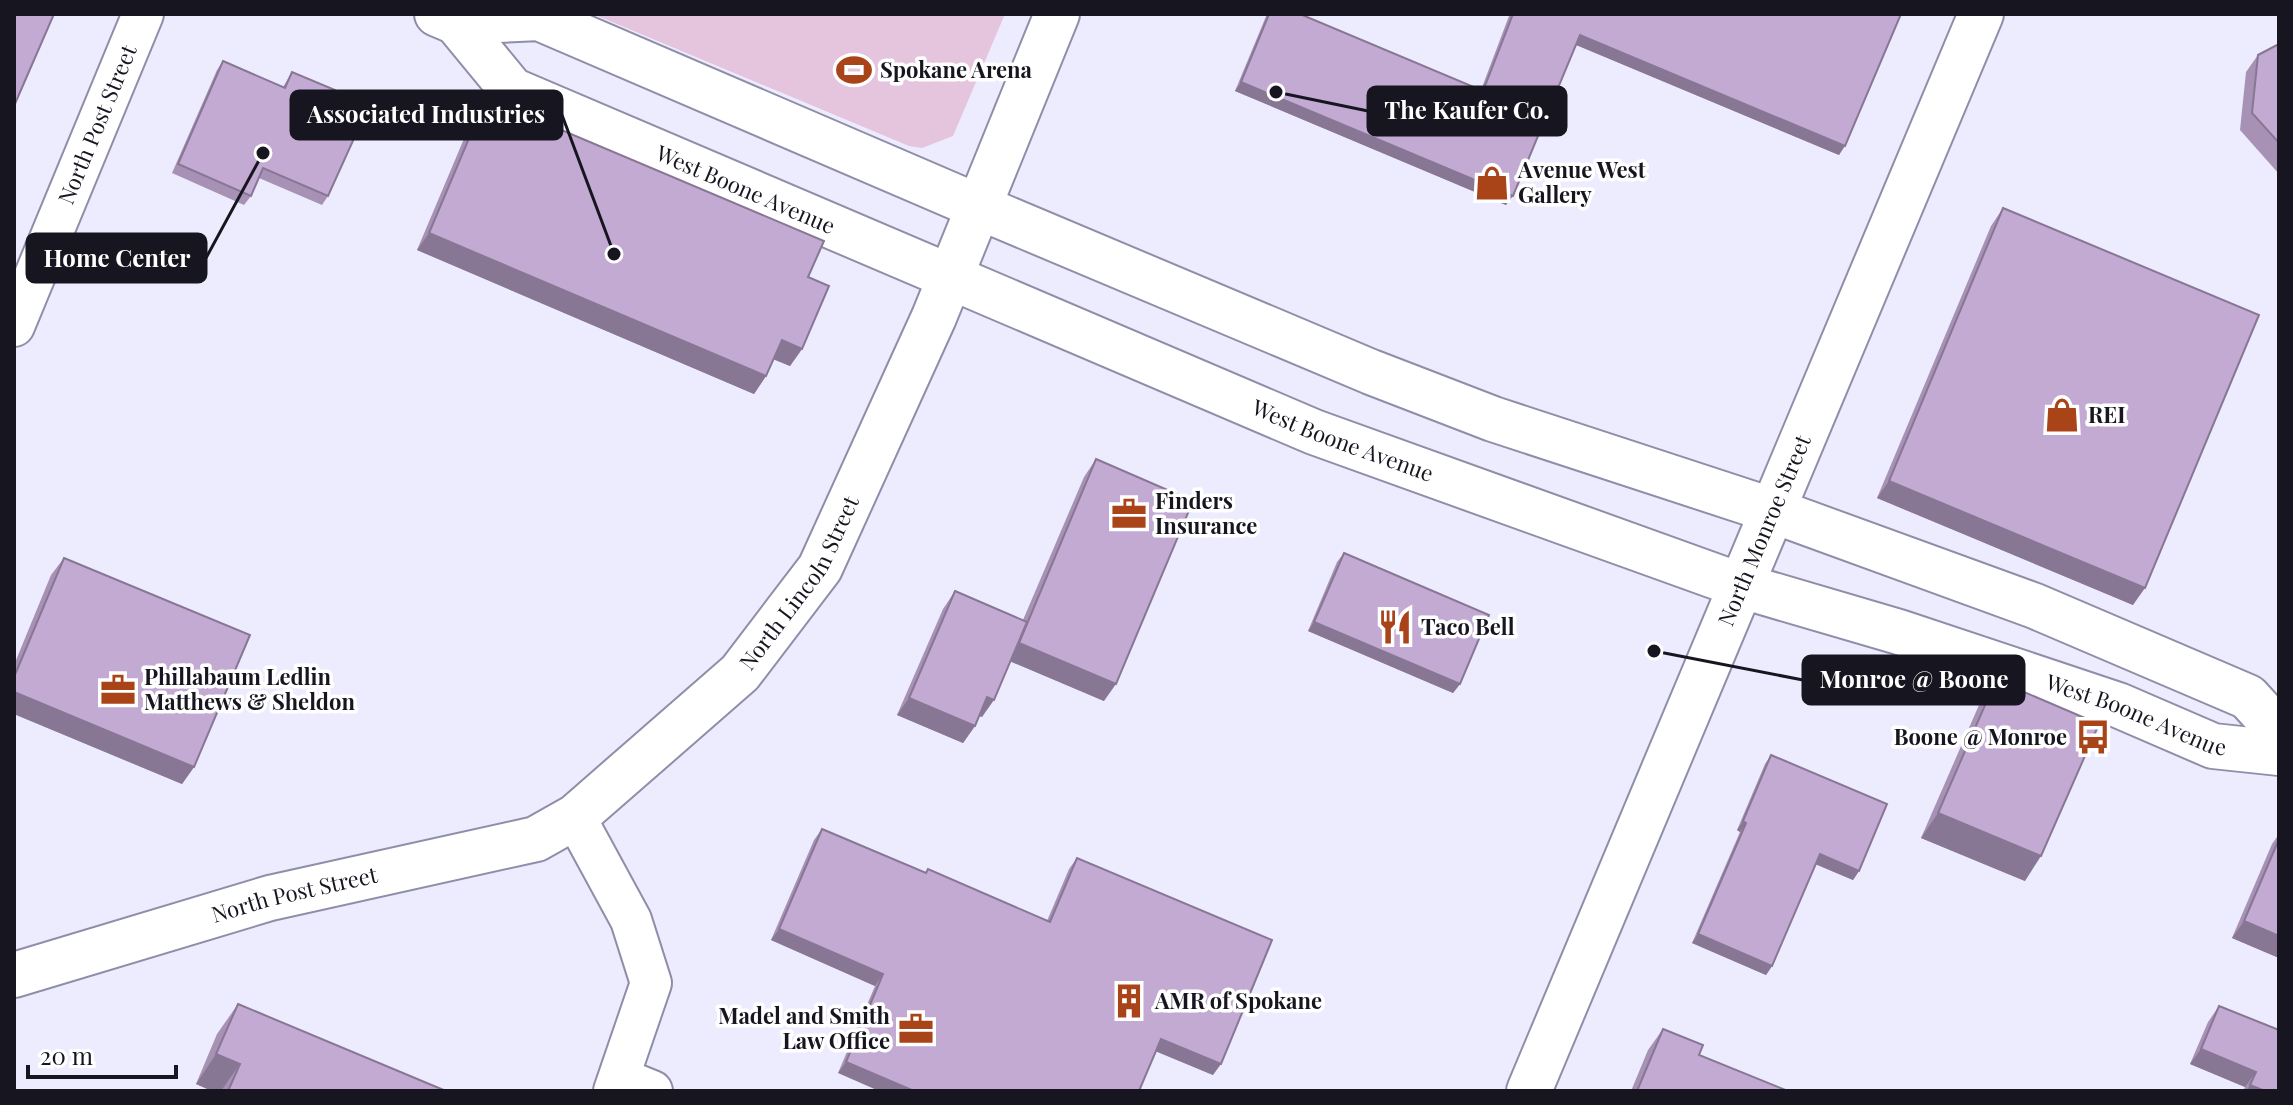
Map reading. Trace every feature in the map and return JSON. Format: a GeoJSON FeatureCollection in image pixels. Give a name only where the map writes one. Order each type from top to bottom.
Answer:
{"type":"FeatureCollection","features":[{"type":"Feature","properties":{"kind":"main road","name":"North Lincoln Street"},"geometry":{"type":"LineString","coordinates":[[575,817],[740,673],[820,568],[950,278],[1057,14]]}},
{"type":"Feature","properties":{"kind":"main road","name":"North Monroe Street"},"geometry":{"type":"LineString","coordinates":[[1529,1091],[1981,14]]}},
{"type":"Feature","properties":{"kind":"main road","name":"West Boone Avenue"},"geometry":{"type":"LineString","coordinates":[[446,18],[539,18],[1345,361],[1493,419],[1774,511],[2006,595],[2248,697],[2279,731]]}},
{"type":"Feature","properties":{"kind":"main road","name":"West Boone Avenue"},"geometry":{"type":"LineString","coordinates":[[446,18],[512,90],[1314,432],[1742,586],[1899,632],[2118,705],[2213,746],[2279,753]]}},
{"type":"Feature","properties":{"kind":"main road","name":"North Post Street"},"geometry":{"type":"LineString","coordinates":[[14,975],[270,898],[536,839],[575,817]]}},
{"type":"Feature","properties":{"kind":"street","name":"North Post Street"},"geometry":{"type":"LineString","coordinates":[[14,326],[143,14]]}},
{"type":"Feature","properties":{"kind":"street"},"geometry":{"type":"LineString","coordinates":[[575,817],[631,920],[651,983],[628,1087]]}},
{"type":"Feature","properties":{"kind":"shaded area","name":"Spokane Arena"},"geometry":{"type":"Polygon","coordinates":[[[593,14],[1005,14],[953,136],[922,148],[909,146],[593,14]]]}},
{"type":"Feature","properties":{"kind":"building"},"geometry":{"type":"Polygon","coordinates":[[[14,14],[54,14],[14,106],[14,14]]]}},
{"type":"Feature","properties":{"kind":"building"},"geometry":{"type":"Polygon","coordinates":[[[1269,14],[1300,14],[1483,91],[1513,14],[1901,14],[1845,146],[1580,35],[1513,196],[1241,82],[1269,14]]]}},
{"type":"Feature","properties":{"kind":"building"},"geometry":{"type":"Polygon","coordinates":[[[2279,44],[2279,143],[2252,113],[2258,55],[2279,44]]]}},
{"type":"Feature","properties":{"kind":"building"},"geometry":{"type":"Polygon","coordinates":[[[223,61],[285,88],[292,72],[335,90],[327,108],[361,123],[328,196],[263,168],[251,196],[178,164],[223,61]]]}},
{"type":"Feature","properties":{"kind":"building"},"geometry":{"type":"Polygon","coordinates":[[[486,98],[824,241],[808,277],[829,286],[802,349],[782,340],[766,376],[429,233],[486,98]]]}},
{"type":"Feature","properties":{"kind":"building","name":"REI"},"geometry":{"type":"Polygon","coordinates":[[[2003,208],[2259,315],[2145,588],[1889,481],[2003,208]]]}},
{"type":"Feature","properties":{"kind":"building"},"geometry":{"type":"Polygon","coordinates":[[[1096,459],[1193,501],[1116,684],[1019,643],[1096,459]]]}},
{"type":"Feature","properties":{"kind":"building","name":"Taco Bell"},"geometry":{"type":"Polygon","coordinates":[[[1344,553],[1489,615],[1460,684],[1314,622],[1344,553]]]}},
{"type":"Feature","properties":{"kind":"building","name":"Phillabaum Ledlin Matthews & Sheldon"},"geometry":{"type":"Polygon","coordinates":[[[64,558],[250,635],[194,767],[14,692],[14,677],[64,558]]]}},
{"type":"Feature","properties":{"kind":"building"},"geometry":{"type":"Polygon","coordinates":[[[955,591],[1027,622],[994,700],[987,697],[975,726],[909,698],[955,591]]]}},
{"type":"Feature","properties":{"kind":"building"},"geometry":{"type":"Polygon","coordinates":[[[1996,680],[2099,724],[2041,856],[1938,813],[1996,680]]]}},
{"type":"Feature","properties":{"kind":"building"},"geometry":{"type":"Polygon","coordinates":[[[1771,755],[1887,804],[1859,871],[1820,854],[1772,966],[1698,934],[1746,823],[1743,821],[1771,755]]]}},
{"type":"Feature","properties":{"kind":"building"},"geometry":{"type":"Polygon","coordinates":[[[822,829],[926,873],[928,869],[1050,922],[1077,858],[1272,940],[1221,1064],[1161,1039],[1139,1091],[914,1091],[846,1062],[883,974],[779,929],[822,829]]]}},
{"type":"Feature","properties":{"kind":"building"},"geometry":{"type":"Polygon","coordinates":[[[2279,839],[2279,936],[2244,921],[2279,839]]]}},
{"type":"Feature","properties":{"kind":"building"},"geometry":{"type":"Polygon","coordinates":[[[238,1004],[446,1091],[228,1091],[240,1064],[216,1054],[238,1004]]]}},
{"type":"Feature","properties":{"kind":"building"},"geometry":{"type":"Polygon","coordinates":[[[2219,1006],[2279,1030],[2279,1091],[2265,1091],[2250,1085],[2256,1072],[2201,1049],[2219,1006]]]}},
{"type":"Feature","properties":{"kind":"building"},"geometry":{"type":"Polygon","coordinates":[[[1663,1029],[1703,1045],[1699,1055],[1788,1091],[1637,1091],[1663,1029]]]}},
{"type":"Feature","properties":{"kind":"place","name":"Spokane Arena"},"geometry":{"type":"Point","coordinates":[854,70]}},
{"type":"Feature","properties":{"kind":"place","name":"The Kaufer Co."},"geometry":{"type":"Point","coordinates":[1276,92]}},
{"type":"Feature","properties":{"kind":"place","name":"Home Center"},"geometry":{"type":"Point","coordinates":[263,153]}},
{"type":"Feature","properties":{"kind":"place","name":"Avenue West Gallery"},"geometry":{"type":"Point","coordinates":[1492,183]}},
{"type":"Feature","properties":{"kind":"place","name":"Associated Industries"},"geometry":{"type":"Point","coordinates":[614,254]}},
{"type":"Feature","properties":{"kind":"place","name":"REI"},"geometry":{"type":"Point","coordinates":[2062,415]}},
{"type":"Feature","properties":{"kind":"place","name":"Finders Insurance"},"geometry":{"type":"Point","coordinates":[1129,514]}},
{"type":"Feature","properties":{"kind":"place","name":"Taco Bell"},"geometry":{"type":"Point","coordinates":[1395,627]}},
{"type":"Feature","properties":{"kind":"place","name":"Monroe @ Boone"},"geometry":{"type":"Point","coordinates":[1654,651]}},
{"type":"Feature","properties":{"kind":"place","name":"Phillabaum Ledlin Matthews & Sheldon"},"geometry":{"type":"Point","coordinates":[118,690]}},
{"type":"Feature","properties":{"kind":"place","name":"Boone @ Monroe"},"geometry":{"type":"Point","coordinates":[2093,737]}},
{"type":"Feature","properties":{"kind":"place","name":"AMR of Spokane"},"geometry":{"type":"Point","coordinates":[1129,1001]}},
{"type":"Feature","properties":{"kind":"place","name":"Madel and Smith Law Office"},"geometry":{"type":"Point","coordinates":[916,1029]}}]}
